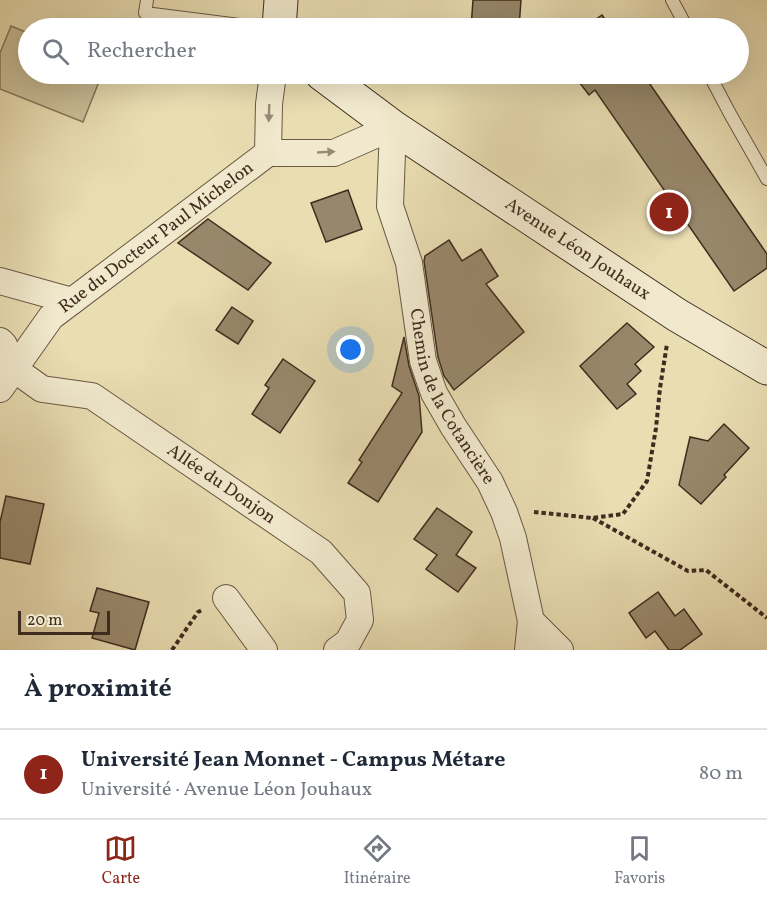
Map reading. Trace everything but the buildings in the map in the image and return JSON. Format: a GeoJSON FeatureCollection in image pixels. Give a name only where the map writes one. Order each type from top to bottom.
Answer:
{"type":"FeatureCollection","features":[{"type":"Feature","properties":{"kind":"street"},"geometry":{"type":"LineString","coordinates":[[280,18],[281,0]]}},
{"type":"Feature","properties":{"kind":"street","name":"Rue du Docteur Paul Michelon"},"geometry":{"type":"LineString","coordinates":[[7,379],[51,317],[268,153],[272,84]]}},
{"type":"Feature","properties":{"kind":"street","name":"Avenue Léon Jouhaux"},"geometry":{"type":"LineString","coordinates":[[335,84],[393,127],[677,315],[767,368]]}},
{"type":"Feature","properties":{"kind":"street"},"geometry":{"type":"LineString","coordinates":[[268,153],[334,153],[393,127]]}},
{"type":"Feature","properties":{"kind":"street","name":"Chemin de la Cotancière"},"geometry":{"type":"LineString","coordinates":[[393,127],[390,206],[409,263],[423,362],[435,393],[453,426],[490,482],[504,512],[513,538],[531,621]]}},
{"type":"Feature","properties":{"kind":"street"},"geometry":{"type":"LineString","coordinates":[[0,281],[72,301]]}},
{"type":"Feature","properties":{"kind":"street"},"geometry":{"type":"LineString","coordinates":[[0,341],[4,345],[7,379]]}},
{"type":"Feature","properties":{"kind":"street","name":"Allée du Donjon"},"geometry":{"type":"LineString","coordinates":[[7,379],[42,389],[92,396],[321,552],[357,593],[360,620],[348,642],[337,650]]}},
{"type":"Feature","properties":{"kind":"street"},"geometry":{"type":"LineString","coordinates":[[226,598],[264,650]]}},
{"type":"Feature","properties":{"kind":"street"},"geometry":{"type":"LineString","coordinates":[[528,650],[531,621]]}},
{"type":"Feature","properties":{"kind":"street"},"geometry":{"type":"LineString","coordinates":[[531,621],[560,650]]}},
{"type":"Feature","properties":{"kind":"lane"},"geometry":{"type":"LineString","coordinates":[[147,0],[145,13],[185,18]]}},
{"type":"Feature","properties":{"kind":"lane"},"geometry":{"type":"LineString","coordinates":[[672,0],[682,18]]}},
{"type":"Feature","properties":{"kind":"lane"},"geometry":{"type":"LineString","coordinates":[[715,84],[767,179]]}},
{"type":"Feature","properties":{"kind":"path"},"geometry":{"type":"LineString","coordinates":[[534,512],[592,518],[623,514],[647,481],[667,344],[677,315]]}},
{"type":"Feature","properties":{"kind":"path"},"geometry":{"type":"LineString","coordinates":[[592,518],[688,571],[706,570],[767,618]]}},
{"type":"Feature","properties":{"kind":"path"},"geometry":{"type":"LineString","coordinates":[[172,650],[198,612],[226,598]]}},
{"type":"Feature","properties":{"kind":"shaded area"},"geometry":{"type":"Polygon","coordinates":[[[11,26],[18,29],[18,84],[98,84],[83,122],[0,89],[0,53],[11,26]]]}},
{"type":"Feature","properties":{"kind":"place","name":"Université Jean Monnet - Campus Métare"},"geometry":{"type":"Point","coordinates":[669,212]}}]}
